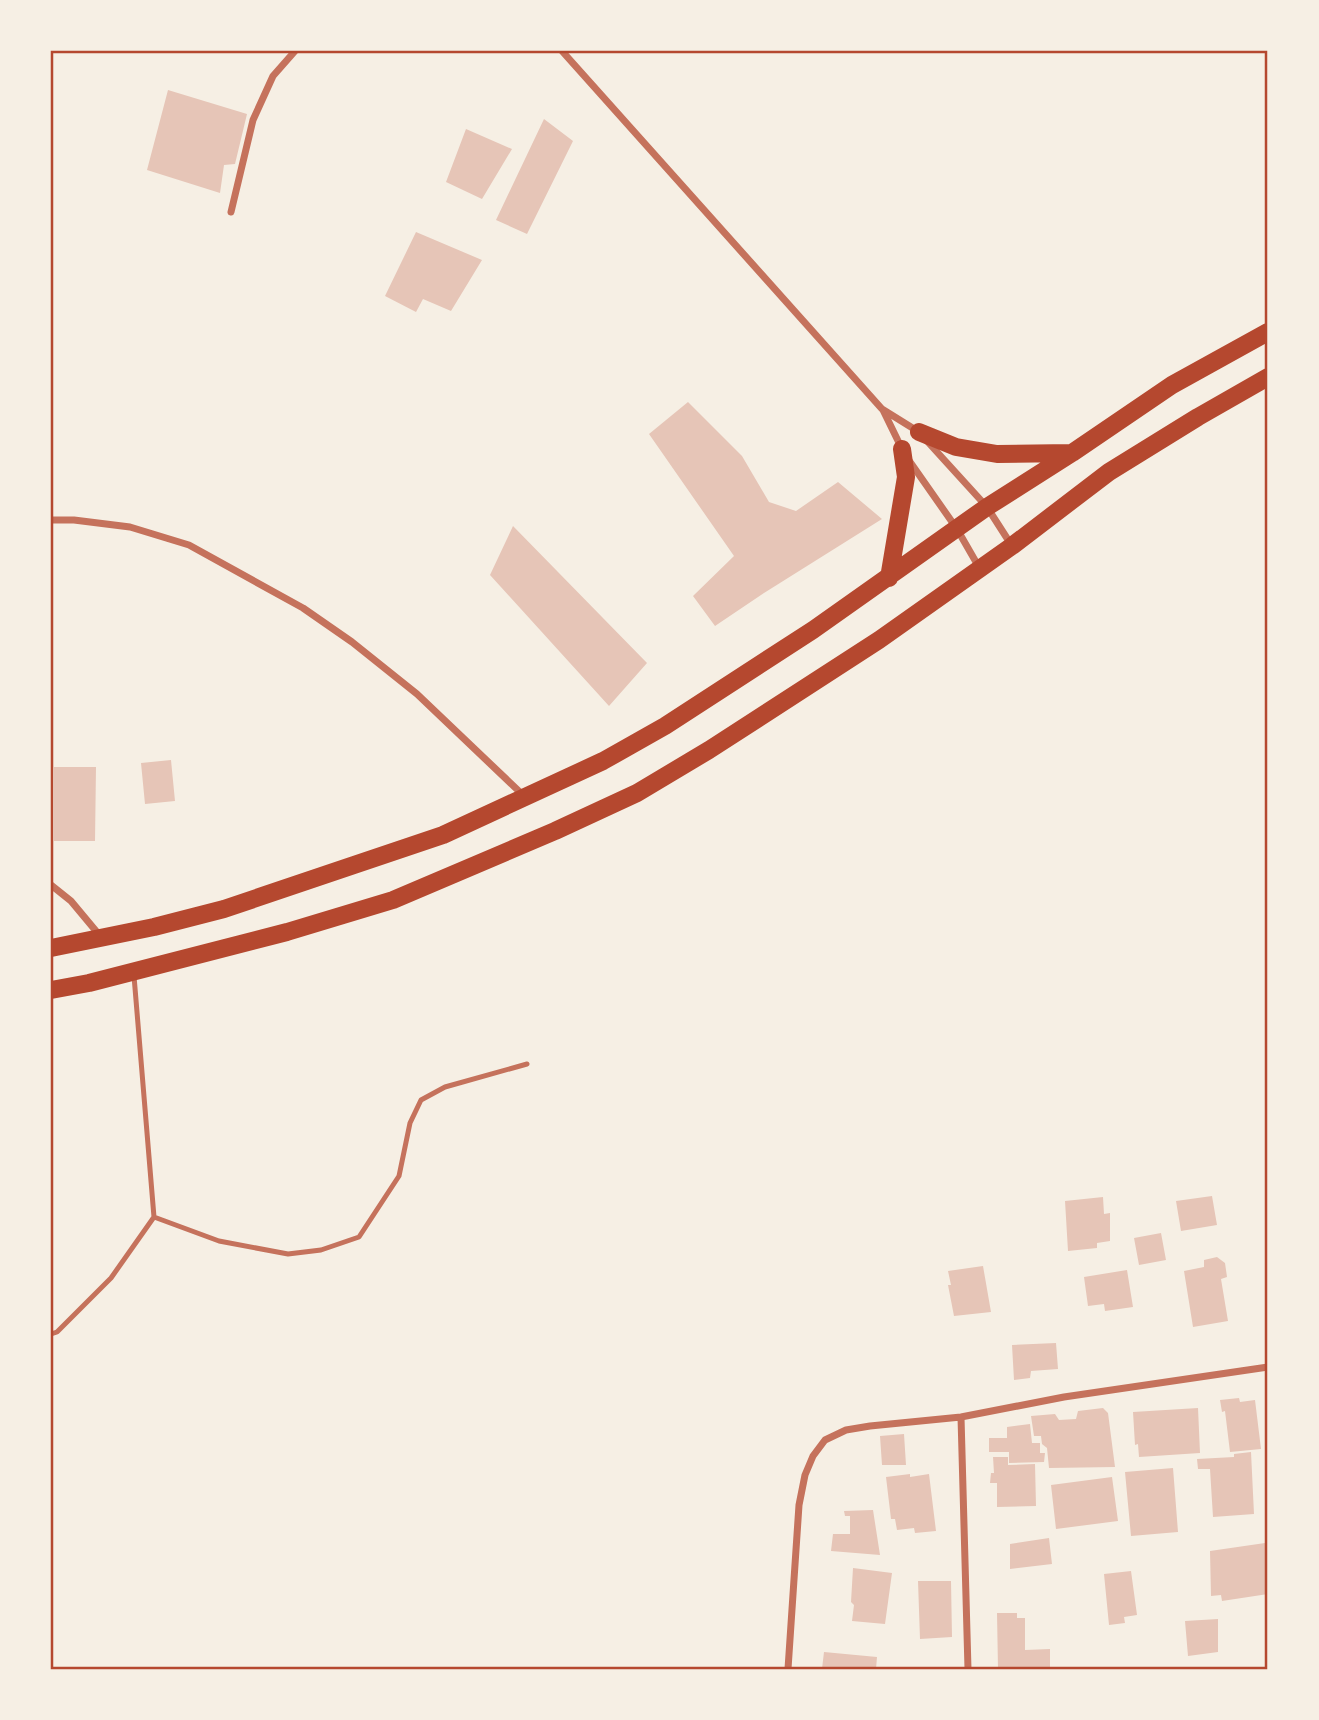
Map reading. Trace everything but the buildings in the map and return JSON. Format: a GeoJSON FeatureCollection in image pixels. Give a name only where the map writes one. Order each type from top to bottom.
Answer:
{"type":"FeatureCollection","features":[{"type":"Feature","properties":{"kind":"main road"},"geometry":{"type":"LineString","coordinates":[[51,948],[236,905],[443,835],[603,761],[665,726],[889,578],[987,508],[1172,385],[1268,332]]}},
{"type":"Feature","properties":{"kind":"main road"},"geometry":{"type":"LineString","coordinates":[[51,990],[287,932],[393,900],[637,793],[709,750],[879,640],[1012,546],[1109,472],[1268,377]]}},
{"type":"Feature","properties":{"kind":"main road"},"geometry":{"type":"LineString","coordinates":[[919,432],[956,447],[997,454],[1072,453]]}},
{"type":"Feature","properties":{"kind":"main road"},"geometry":{"type":"LineString","coordinates":[[889,578],[906,477],[901,449]]}},
{"type":"Feature","properties":{"kind":"street"},"geometry":{"type":"LineString","coordinates":[[232,212],[253,120],[273,76],[295,51]]}},
{"type":"Feature","properties":{"kind":"street"},"geometry":{"type":"LineString","coordinates":[[562,51],[882,409],[919,432],[987,508],[1012,546]]}},
{"type":"Feature","properties":{"kind":"street"},"geometry":{"type":"LineString","coordinates":[[882,409],[901,449],[957,529],[980,569]]}},
{"type":"Feature","properties":{"kind":"street"},"geometry":{"type":"LineString","coordinates":[[51,520],[130,527],[189,544],[303,608],[352,642],[417,694],[525,797]]}},
{"type":"Feature","properties":{"kind":"street"},"geometry":{"type":"LineString","coordinates":[[51,885],[71,901],[102,937]]}},
{"type":"Feature","properties":{"kind":"street"},"geometry":{"type":"LineString","coordinates":[[789,1669],[799,1505],[805,1475],[813,1456],[825,1440],[846,1430],[870,1426],[961,1418],[1064,1397],[1268,1367]]}},
{"type":"Feature","properties":{"kind":"street"},"geometry":{"type":"LineString","coordinates":[[961,1418],[968,1669]]}},
{"type":"Feature","properties":{"kind":"lane"},"geometry":{"type":"LineString","coordinates":[[51,1334],[57,1332],[111,1278],[154,1217],[134,971]]}},
{"type":"Feature","properties":{"kind":"lane"},"geometry":{"type":"LineString","coordinates":[[154,1217],[219,1241],[288,1254],[321,1250],[359,1237],[399,1176],[410,1123],[421,1100],[446,1087],[527,1064]]}}]}
